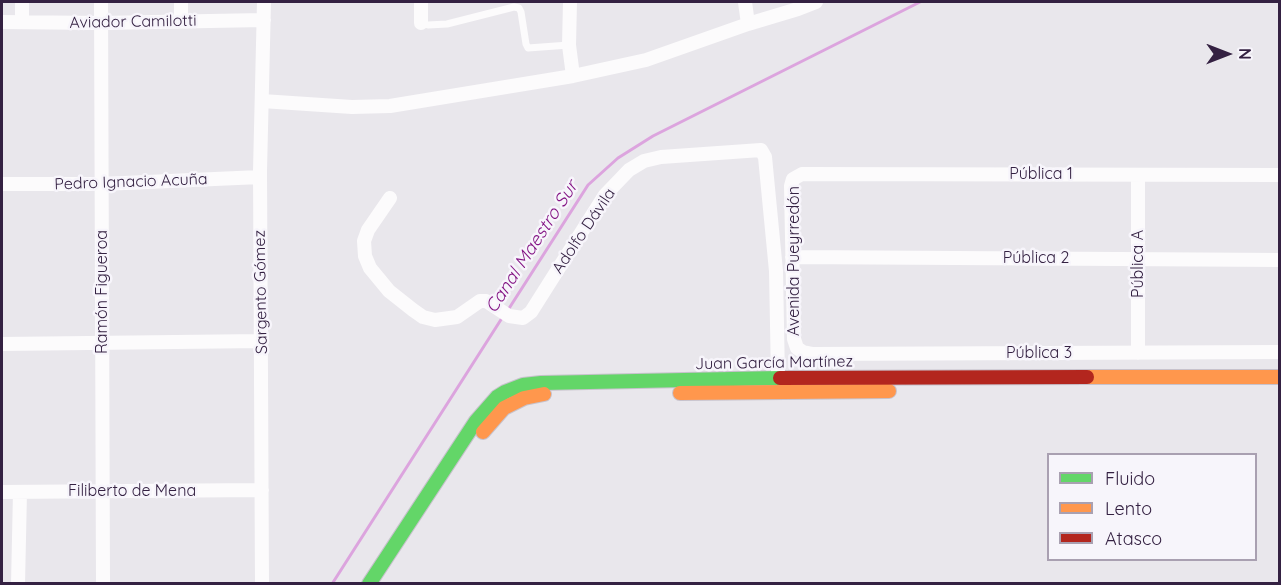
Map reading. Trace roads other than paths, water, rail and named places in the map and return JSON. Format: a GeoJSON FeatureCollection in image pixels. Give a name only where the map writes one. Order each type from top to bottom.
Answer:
{"type":"FeatureCollection","features":[{"type":"Feature","properties":{"kind":"main road","name":"Juan García Martínez"},"geometry":{"type":"LineString","coordinates":[[369,584],[476,421],[490,404],[505,392],[523,385],[778,378],[1280,377]]}},
{"type":"Feature","properties":{"kind":"main road","name":"Juan García Martínez"},"geometry":{"type":"LineString","coordinates":[[383,584],[484,430],[504,408],[533,395],[1280,389]]}},
{"type":"Feature","properties":{"kind":"street"},"geometry":{"type":"LineString","coordinates":[[21,2],[21,22]]}},
{"type":"Feature","properties":{"kind":"street","name":"Ramón Figueroa"},"geometry":{"type":"LineString","coordinates":[[101,2],[103,584]]}},
{"type":"Feature","properties":{"kind":"street"},"geometry":{"type":"LineString","coordinates":[[181,2],[181,21]]}},
{"type":"Feature","properties":{"kind":"street","name":"Sargento Gómez"},"geometry":{"type":"LineString","coordinates":[[261,584],[260,177],[264,2]]}},
{"type":"Feature","properties":{"kind":"street"},"geometry":{"type":"LineString","coordinates":[[422,2],[422,23]]}},
{"type":"Feature","properties":{"kind":"street"},"geometry":{"type":"LineString","coordinates":[[570,2],[569,45],[573,76]]}},
{"type":"Feature","properties":{"kind":"street"},"geometry":{"type":"LineString","coordinates":[[745,2],[748,24]]}},
{"type":"Feature","properties":{"kind":"street"},"geometry":{"type":"LineString","coordinates":[[262,101],[390,106],[573,76],[646,60],[816,2]]}},
{"type":"Feature","properties":{"kind":"street","name":"Aviador Camilotti"},"geometry":{"type":"LineString","coordinates":[[2,22],[264,20]]}},
{"type":"Feature","properties":{"kind":"street","name":"Adolfo Dávila"},"geometry":{"type":"LineString","coordinates":[[390,198],[368,230],[364,241],[365,256],[370,268],[389,291],[423,317],[435,320],[457,317],[480,301],[486,301],[504,313],[523,318],[531,312],[605,195],[629,170],[644,161],[661,157],[760,150],[765,157],[776,272],[778,378]]}},
{"type":"Feature","properties":{"kind":"street","name":"Pública 1"},"geometry":{"type":"LineString","coordinates":[[802,174],[1280,175]]}},
{"type":"Feature","properties":{"kind":"street","name":"Avenida Pueyrredón"},"geometry":{"type":"LineString","coordinates":[[800,351],[794,339],[791,186],[793,179],[802,174]]}},
{"type":"Feature","properties":{"kind":"street","name":"Pública A"},"geometry":{"type":"LineString","coordinates":[[1138,175],[1138,353]]}},
{"type":"Feature","properties":{"kind":"street","name":"Pedro Ignacio Acuña"},"geometry":{"type":"LineString","coordinates":[[2,184],[102,184],[260,177]]}},
{"type":"Feature","properties":{"kind":"street","name":"Pública 2"},"geometry":{"type":"LineString","coordinates":[[792,257],[1280,260]]}},
{"type":"Feature","properties":{"kind":"street"},"geometry":{"type":"LineString","coordinates":[[2,344],[262,341]]}},
{"type":"Feature","properties":{"kind":"street","name":"Pública 3"},"geometry":{"type":"LineString","coordinates":[[800,351],[813,354],[1280,352]]}},
{"type":"Feature","properties":{"kind":"street","name":"Filiberto de Mena"},"geometry":{"type":"LineString","coordinates":[[2,492],[262,490]]}},
{"type":"Feature","properties":{"kind":"street"},"geometry":{"type":"LineString","coordinates":[[18,584],[20,492]]}},
{"type":"Feature","properties":{"kind":"lane"},"geometry":{"type":"LineString","coordinates":[[422,23],[447,24],[514,7],[519,8],[521,12],[528,48],[569,45]]}},
{"type":"Feature","properties":{"kind":"waterway","name":"Canal Maestro Sur"},"geometry":{"type":"LineString","coordinates":[[508,310],[588,185],[618,158],[653,136],[920,2]]}},
{"type":"Feature","properties":{"kind":"waterway","name":"Canal Maestro Sur"},"geometry":{"type":"LineString","coordinates":[[332,584],[502,318]]}}]}
